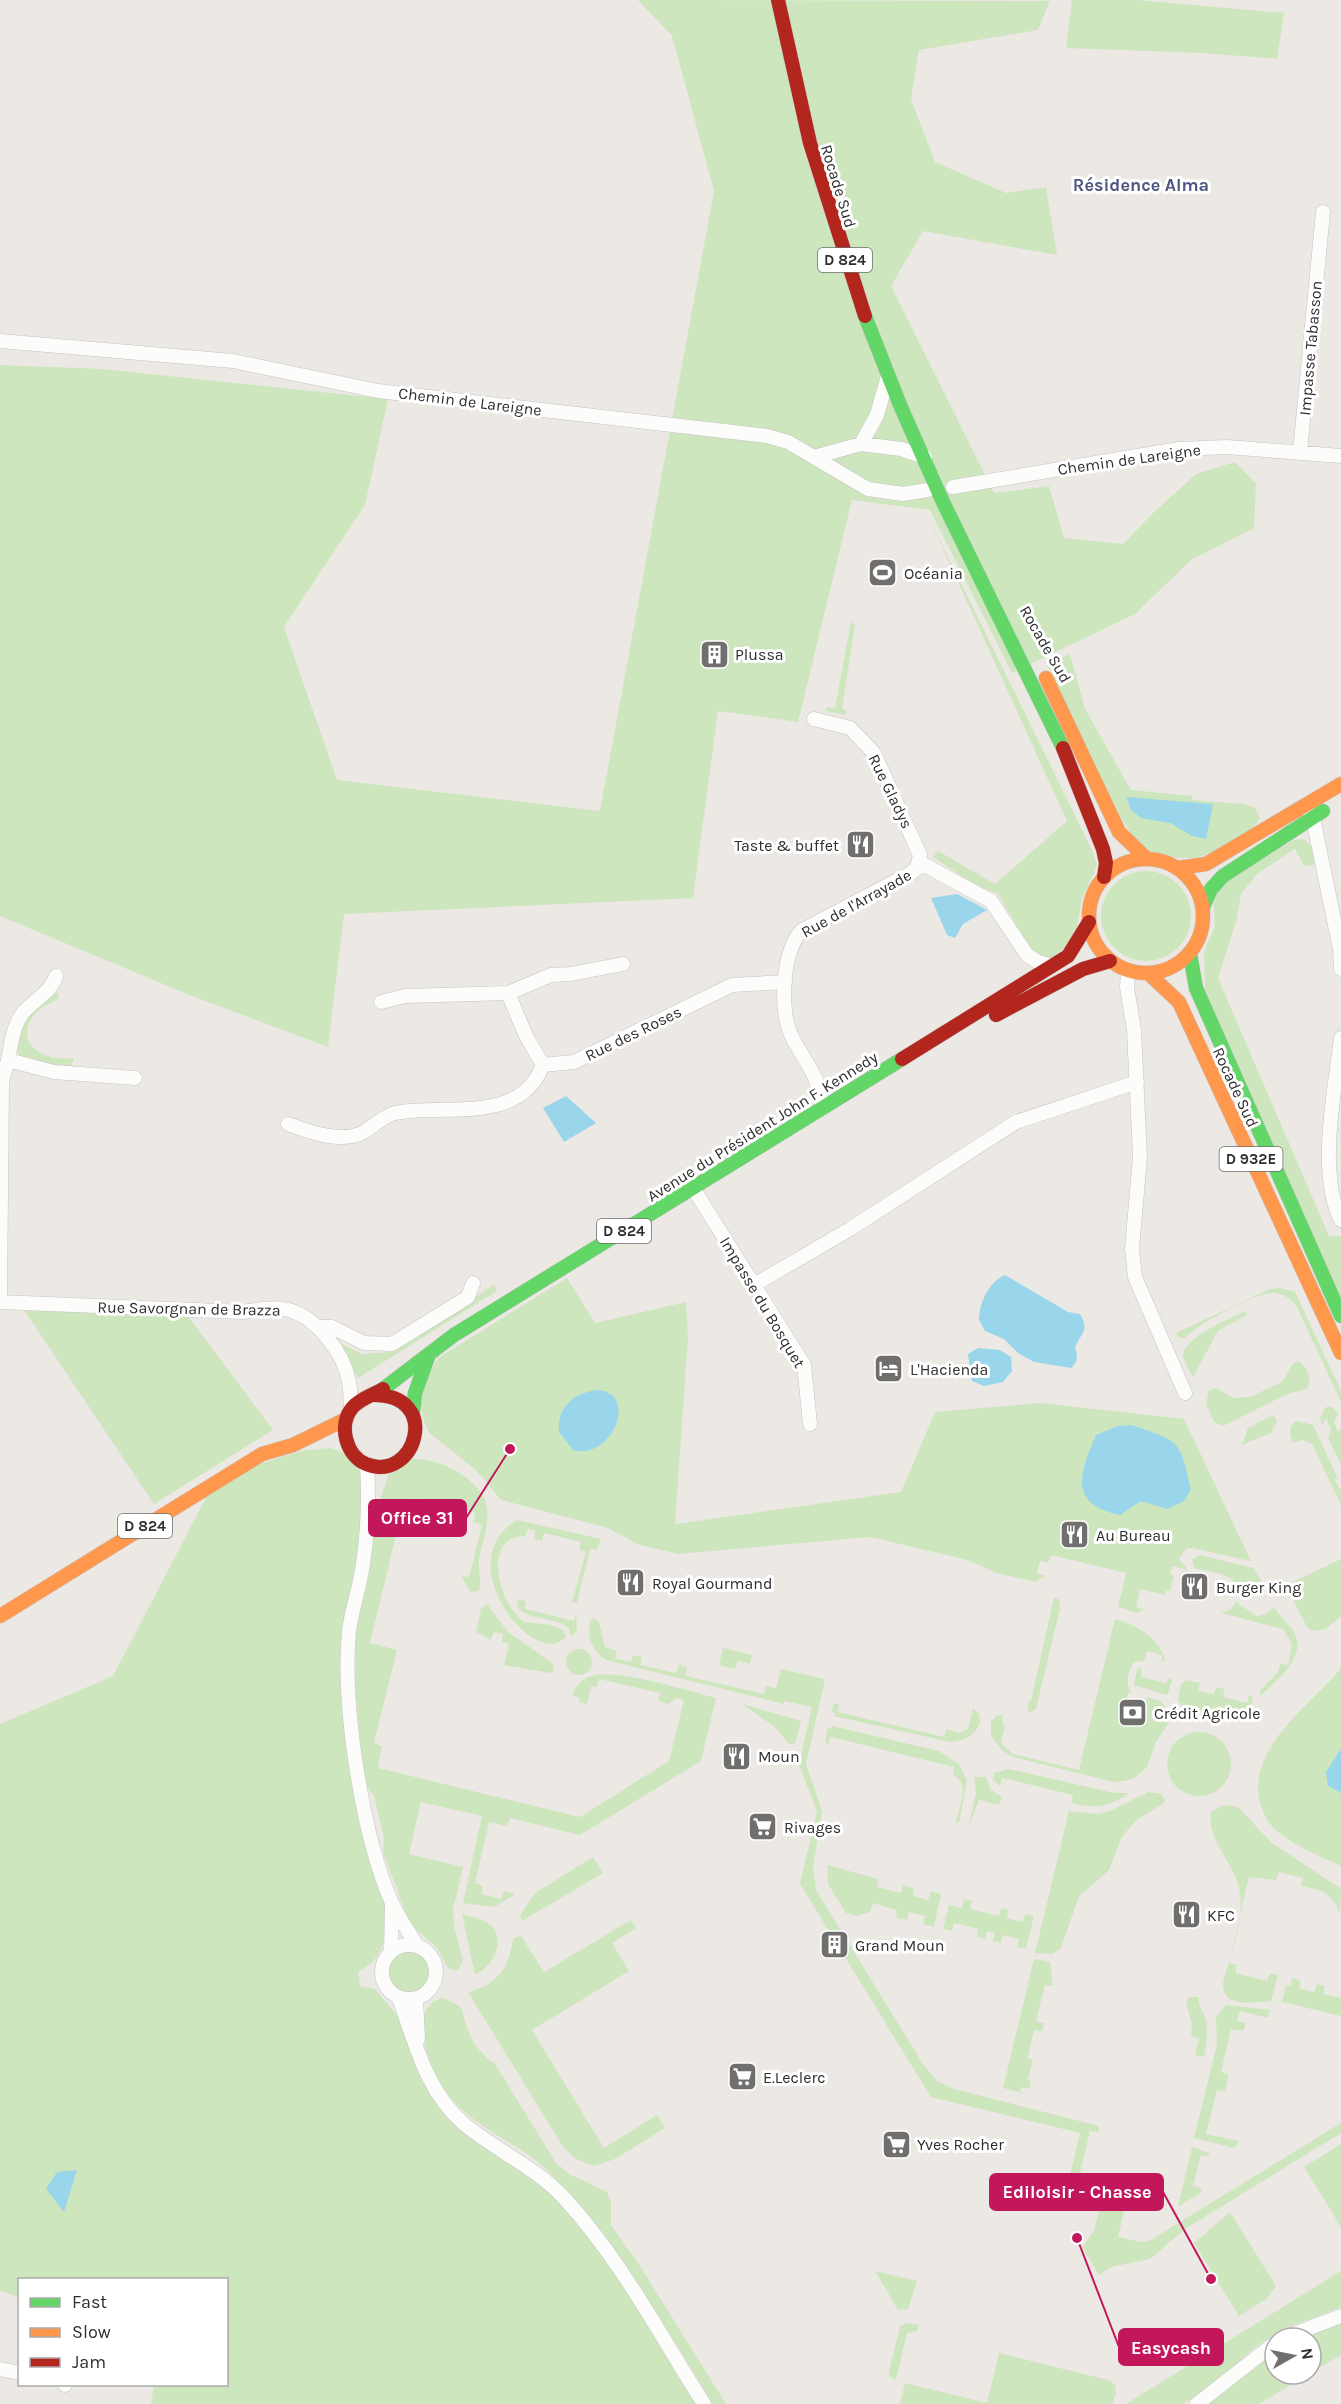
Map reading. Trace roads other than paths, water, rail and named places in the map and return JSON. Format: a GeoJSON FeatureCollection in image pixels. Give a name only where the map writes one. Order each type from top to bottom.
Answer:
{"type":"FeatureCollection","features":[{"type":"Feature","properties":{"kind":"main road","name":"Rocade Sud"},"geometry":{"type":"LineString","coordinates":[[778,0],[810,148],[833,226],[888,375],[1002,625],[1045,705],[1103,849],[1106,863],[1104,877]]}},
{"type":"Feature","properties":{"kind":"main road","name":"Rocade Sud"},"geometry":{"type":"LineString","coordinates":[[948,508],[1058,698],[1119,832],[1147,859]]}},
{"type":"Feature","properties":{"kind":"main road"},"geometry":{"type":"LineString","coordinates":[[1203,907],[1190,879],[1178,868],[1168,863],[1147,859],[1131,861],[1117,867],[1104,877],[1095,890],[1090,906],[1089,922],[1096,944],[1110,961],[1128,971],[1149,974],[1165,971],[1190,954],[1199,940],[1203,923],[1203,907],[1211,889],[1223,876],[1309,812],[1341,784]]}},
{"type":"Feature","properties":{"kind":"main road"},"geometry":{"type":"LineString","coordinates":[[1178,868],[1206,864],[1309,812],[1341,800]]}},
{"type":"Feature","properties":{"kind":"main road","name":"Avenue du Président John F. Kennedy"},"geometry":{"type":"LineString","coordinates":[[372,1395],[400,1380],[454,1335],[1053,966],[1073,951],[1089,922]]}},
{"type":"Feature","properties":{"kind":"main road","name":"Rocade Sud"},"geometry":{"type":"LineString","coordinates":[[1190,954],[1196,988],[1341,1317]]}},
{"type":"Feature","properties":{"kind":"main road","name":"Avenue du Président John F. Kennedy"},"geometry":{"type":"LineString","coordinates":[[901,1060],[973,1027],[1083,969],[1110,961]]}},
{"type":"Feature","properties":{"kind":"main road","name":"Rocade Sud"},"geometry":{"type":"LineString","coordinates":[[1149,974],[1179,1002],[1341,1353]]}},
{"type":"Feature","properties":{"kind":"main road","name":"Avenue du Président John F. Kennedy"},"geometry":{"type":"LineString","coordinates":[[413,1413],[415,1392],[429,1356]]}},
{"type":"Feature","properties":{"kind":"main road"},"geometry":{"type":"LineString","coordinates":[[372,1395],[395,1397],[413,1413],[417,1433],[411,1450],[395,1464],[383,1467],[367,1464],[351,1451],[345,1436],[349,1414],[359,1402],[372,1395]]}},
{"type":"Feature","properties":{"kind":"main road","name":"D 824"},"geometry":{"type":"LineString","coordinates":[[0,1616],[262,1454],[293,1445],[349,1414]]}},
{"type":"Feature","properties":{"kind":"main road","name":"D 824"},"geometry":{"type":"LineString","coordinates":[[293,1445],[326,1445],[351,1451]]}},
{"type":"Feature","properties":{"kind":"street","name":"Impasse Tabasson"},"geometry":{"type":"LineString","coordinates":[[1300,452],[1326,244],[1323,212]]}},
{"type":"Feature","properties":{"kind":"street","name":"Chemin de Lareigne"},"geometry":{"type":"LineString","coordinates":[[0,341],[233,361],[378,391],[767,436],[788,442],[868,489],[903,494],[928,490]]}},
{"type":"Feature","properties":{"kind":"street"},"geometry":{"type":"LineString","coordinates":[[861,444],[877,415],[888,375]]}},
{"type":"Feature","properties":{"kind":"street"},"geometry":{"type":"LineString","coordinates":[[814,457],[861,444],[901,449],[925,457]]}},
{"type":"Feature","properties":{"kind":"street","name":"Chemin de Lareigne"},"geometry":{"type":"LineString","coordinates":[[953,487],[1179,449],[1227,447],[1341,456]]}},
{"type":"Feature","properties":{"kind":"street","name":"Rue Gladys"},"geometry":{"type":"LineString","coordinates":[[814,719],[850,728],[874,753],[918,846],[920,862]]}},
{"type":"Feature","properties":{"kind":"street"},"geometry":{"type":"LineString","coordinates":[[1309,812],[1340,950],[1341,969]]}},
{"type":"Feature","properties":{"kind":"street","name":"Rue de l'Arrayade"},"geometry":{"type":"LineString","coordinates":[[822,1108],[819,1083],[790,1035],[787,1020],[785,982],[791,943],[801,931],[911,873],[920,862],[991,901],[1027,955],[1053,966]]}},
{"type":"Feature","properties":{"kind":"street"},"geometry":{"type":"LineString","coordinates":[[381,1002],[405,996],[508,993],[551,975],[571,974],[623,964]]}},
{"type":"Feature","properties":{"kind":"street"},"geometry":{"type":"LineString","coordinates":[[1128,971],[1127,987],[1134,1030],[1140,1157],[1132,1249],[1135,1277],[1185,1394]]}},
{"type":"Feature","properties":{"kind":"street"},"geometry":{"type":"LineString","coordinates":[[0,1302],[2,1082],[18,1021],[27,1009],[53,987],[56,976]]}},
{"type":"Feature","properties":{"kind":"street","name":"Rue des Roses"},"geometry":{"type":"LineString","coordinates":[[543,1065],[574,1062],[732,985],[785,982]]}},
{"type":"Feature","properties":{"kind":"street"},"geometry":{"type":"LineString","coordinates":[[288,1124],[349,1138],[393,1113],[484,1107],[506,1102],[527,1092],[538,1079],[543,1065],[526,1036],[508,993]]}},
{"type":"Feature","properties":{"kind":"street"},"geometry":{"type":"LineString","coordinates":[[1341,1038],[1331,1149],[1334,1207],[1341,1220]]}},
{"type":"Feature","properties":{"kind":"street"},"geometry":{"type":"LineString","coordinates":[[8,1060],[54,1072],[135,1078]]}},
{"type":"Feature","properties":{"kind":"street"},"geometry":{"type":"LineString","coordinates":[[754,1285],[850,1229],[1016,1122],[1137,1082]]}},
{"type":"Feature","properties":{"kind":"street","name":"Impasse du Bosquet"},"geometry":{"type":"LineString","coordinates":[[693,1188],[804,1365],[810,1424]]}},
{"type":"Feature","properties":{"kind":"street"},"geometry":{"type":"LineString","coordinates":[[316,1327],[332,1327],[364,1343],[392,1344],[468,1297],[472,1283]]}},
{"type":"Feature","properties":{"kind":"street","name":"Rue Savorgnan de Brazza"},"geometry":{"type":"LineString","coordinates":[[0,1302],[243,1312],[276,1308],[301,1315],[316,1327],[341,1360],[349,1380],[349,1414]]}},
{"type":"Feature","properties":{"kind":"street"},"geometry":{"type":"LineString","coordinates":[[367,1464],[369,1506],[363,1566],[353,1604],[349,1633],[350,1704],[366,1821],[392,1903],[417,1946],[431,1956],[436,1973],[432,1988],[416,1999],[399,1998],[391,1993],[382,1977],[382,1968],[391,1952],[392,1903]]}},
{"type":"Feature","properties":{"kind":"street"},"geometry":{"type":"LineString","coordinates":[[369,1506],[383,1467]]}},
{"type":"Feature","properties":{"kind":"street"},"geometry":{"type":"LineString","coordinates":[[391,1952],[408,1945],[417,1946]]}},
{"type":"Feature","properties":{"kind":"street"},"geometry":{"type":"LineString","coordinates":[[399,1998],[430,2080],[443,2102],[462,2122],[543,2177],[584,2221],[611,2257],[704,2404]]}},
{"type":"Feature","properties":{"kind":"street"},"geometry":{"type":"LineString","coordinates":[[416,1999],[420,2056]]}},
{"type":"Feature","properties":{"kind":"street"},"geometry":{"type":"LineString","coordinates":[[1315,2326],[1341,2316]]}},
{"type":"Feature","properties":{"kind":"street"},"geometry":{"type":"LineString","coordinates":[[1197,2404],[1263,2352]]}},
{"type":"Feature","properties":{"kind":"street"},"geometry":{"type":"LineString","coordinates":[[0,2369],[18,2373]]}},
{"type":"Feature","properties":{"kind":"water"},"geometry":{"type":"Polygon","coordinates":[[[1126,797],[1213,804],[1206,839],[1192,836],[1170,823],[1141,818],[1131,810],[1126,797]]]}},
{"type":"Feature","properties":{"kind":"water"},"geometry":{"type":"Polygon","coordinates":[[[957,894],[987,910],[963,924],[955,938],[947,935],[931,898],[957,894]]]}},
{"type":"Feature","properties":{"kind":"water"},"geometry":{"type":"Polygon","coordinates":[[[566,1096],[596,1123],[564,1142],[543,1108],[566,1096]]]}},
{"type":"Feature","properties":{"kind":"water"},"geometry":{"type":"Polygon","coordinates":[[[1005,1275],[1068,1312],[1080,1314],[1084,1331],[1075,1348],[1077,1357],[1071,1368],[1034,1362],[1018,1353],[1004,1339],[985,1331],[979,1320],[983,1300],[994,1283],[1005,1275]]]}},
{"type":"Feature","properties":{"kind":"water"},"geometry":{"type":"Polygon","coordinates":[[[978,1348],[1000,1350],[1011,1357],[1012,1371],[1003,1382],[984,1386],[972,1381],[968,1354],[978,1348]]]}},
{"type":"Feature","properties":{"kind":"water"},"geometry":{"type":"Polygon","coordinates":[[[596,1390],[609,1393],[617,1401],[619,1412],[616,1424],[600,1445],[587,1451],[573,1450],[559,1432],[561,1415],[574,1398],[596,1390]]]}},
{"type":"Feature","properties":{"kind":"water"},"geometry":{"type":"Polygon","coordinates":[[[1132,1425],[1160,1435],[1180,1451],[1191,1489],[1184,1501],[1167,1509],[1141,1501],[1120,1515],[1103,1510],[1085,1495],[1082,1485],[1083,1474],[1096,1435],[1118,1426],[1132,1425]]]}},
{"type":"Feature","properties":{"kind":"water"},"geometry":{"type":"Polygon","coordinates":[[[1341,1749],[1341,1793],[1328,1786],[1326,1772],[1341,1749]]]}},
{"type":"Feature","properties":{"kind":"water"},"geometry":{"type":"Polygon","coordinates":[[[77,2170],[64,2212],[46,2189],[57,2172],[77,2170]]]}},
{"type":"Feature","properties":{"kind":"place","name":"Océania"},"geometry":{"type":"Point","coordinates":[883,573]}},
{"type":"Feature","properties":{"kind":"place","name":"Plussa"},"geometry":{"type":"Point","coordinates":[714,654]}},
{"type":"Feature","properties":{"kind":"place","name":"Taste & buffet"},"geometry":{"type":"Point","coordinates":[860,845]}},
{"type":"Feature","properties":{"kind":"place","name":"L'Hacienda"},"geometry":{"type":"Point","coordinates":[889,1369]}},
{"type":"Feature","properties":{"kind":"place","name":"Office 31"},"geometry":{"type":"Point","coordinates":[510,1449]}},
{"type":"Feature","properties":{"kind":"place","name":"Au Bureau"},"geometry":{"type":"Point","coordinates":[1075,1535]}},
{"type":"Feature","properties":{"kind":"place","name":"Royal Gourmand"},"geometry":{"type":"Point","coordinates":[631,1583]}},
{"type":"Feature","properties":{"kind":"place","name":"Burger King"},"geometry":{"type":"Point","coordinates":[1195,1587]}},
{"type":"Feature","properties":{"kind":"place","name":"Crédit Agricole"},"geometry":{"type":"Point","coordinates":[1133,1713]}},
{"type":"Feature","properties":{"kind":"place","name":"Moun"},"geometry":{"type":"Point","coordinates":[737,1756]}},
{"type":"Feature","properties":{"kind":"place","name":"Rivages"},"geometry":{"type":"Point","coordinates":[763,1827]}},
{"type":"Feature","properties":{"kind":"place","name":"KFC"},"geometry":{"type":"Point","coordinates":[1186,1915]}},
{"type":"Feature","properties":{"kind":"place","name":"Grand Moun"},"geometry":{"type":"Point","coordinates":[834,1945]}},
{"type":"Feature","properties":{"kind":"place","name":"E.Leclerc"},"geometry":{"type":"Point","coordinates":[742,2077]}},
{"type":"Feature","properties":{"kind":"place","name":"Yves Rocher"},"geometry":{"type":"Point","coordinates":[896,2144]}},
{"type":"Feature","properties":{"kind":"place","name":"Easycash"},"geometry":{"type":"Point","coordinates":[1077,2238]}},
{"type":"Feature","properties":{"kind":"place","name":"Ediloisir - Chasse"},"geometry":{"type":"Point","coordinates":[1211,2279]}},
{"type":"Feature","properties":{"kind":"district","name":"Résidence Alma"},"geometry":{"type":"Point","coordinates":[1141,185]}}]}
